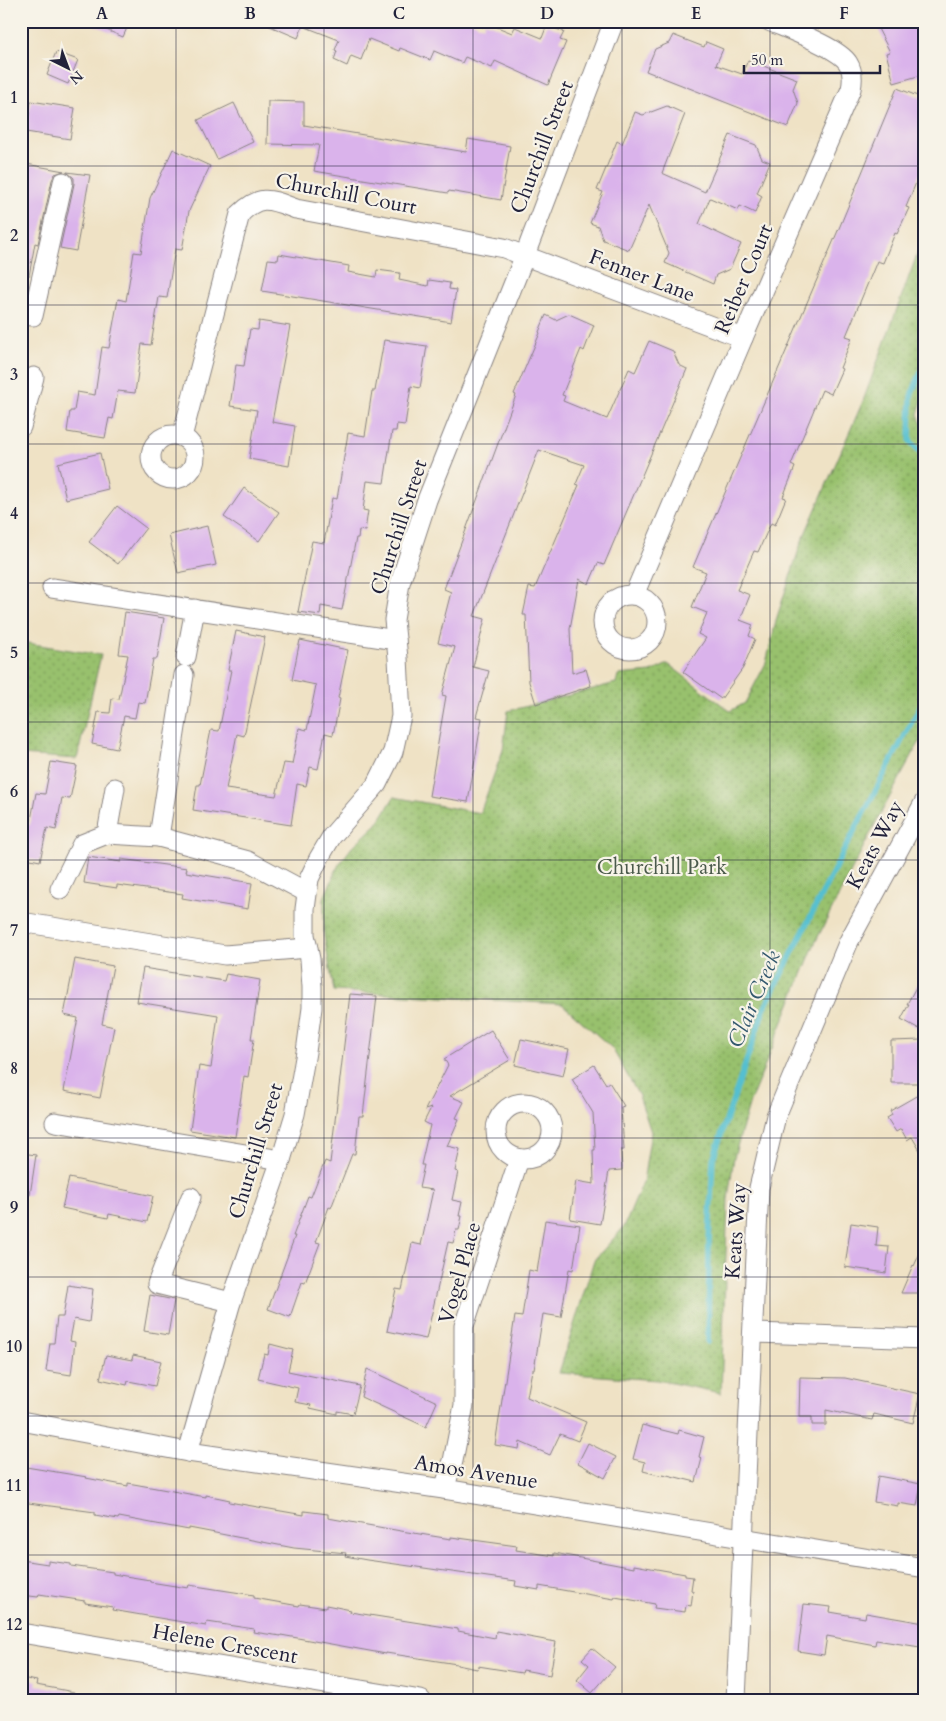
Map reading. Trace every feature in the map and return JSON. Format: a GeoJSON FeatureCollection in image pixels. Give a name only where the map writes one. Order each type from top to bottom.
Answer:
{"type":"FeatureCollection","features":[{"type":"Feature","properties":{"kind":"street","name":"Churchill Street"},"geometry":{"type":"LineString","coordinates":[[188,1452],[231,1302],[295,1114],[312,1008],[312,987],[305,935],[306,892],[309,879],[332,836],[377,784],[393,752],[401,716],[394,620],[400,583],[427,500],[525,255],[614,21]]}},
{"type":"Feature","properties":{"kind":"street","name":"Reiber Court"},"geometry":{"type":"LineString","coordinates":[[634,595],[851,89],[853,77],[848,62],[836,51],[769,21]]}},
{"type":"Feature","properties":{"kind":"street"},"geometry":{"type":"LineString","coordinates":[[21,315],[33,316],[63,182]]}},
{"type":"Feature","properties":{"kind":"street","name":"Churchill Court"},"geometry":{"type":"LineString","coordinates":[[182,437],[240,214],[251,204],[268,199],[296,209],[495,246],[525,255]]}},
{"type":"Feature","properties":{"kind":"street","name":"Fenner Lane"},"geometry":{"type":"LineString","coordinates":[[525,255],[743,338]]}},
{"type":"Feature","properties":{"kind":"street"},"geometry":{"type":"LineString","coordinates":[[21,427],[34,377]]}},
{"type":"Feature","properties":{"kind":"street"},"geometry":{"type":"LineString","coordinates":[[52,588],[396,640]]}},
{"type":"Feature","properties":{"kind":"street"},"geometry":{"type":"LineString","coordinates":[[159,836],[195,610]]}},
{"type":"Feature","properties":{"kind":"street"},"geometry":{"type":"LineString","coordinates":[[107,834],[115,788]]}},
{"type":"Feature","properties":{"kind":"street","name":"Keats Way"},"geometry":{"type":"LineString","coordinates":[[736,1700],[759,1188],[776,1116],[849,942],[925,801]]}},
{"type":"Feature","properties":{"kind":"street"},"geometry":{"type":"LineString","coordinates":[[60,889],[82,844],[107,834],[159,836],[248,861],[306,892]]}},
{"type":"Feature","properties":{"kind":"street"},"geometry":{"type":"LineString","coordinates":[[21,922],[225,955],[308,948]]}},
{"type":"Feature","properties":{"kind":"street"},"geometry":{"type":"LineString","coordinates":[[56,1122],[280,1160]]}},
{"type":"Feature","properties":{"kind":"street","name":"Vogel Place"},"geometry":{"type":"LineString","coordinates":[[444,1489],[453,1461],[464,1405],[464,1326],[519,1159]]}},
{"type":"Feature","properties":{"kind":"street"},"geometry":{"type":"LineString","coordinates":[[191,1197],[157,1284],[231,1302]]}},
{"type":"Feature","properties":{"kind":"street"},"geometry":{"type":"LineString","coordinates":[[753,1333],[925,1339]]}},
{"type":"Feature","properties":{"kind":"street","name":"Amos Avenue"},"geometry":{"type":"LineString","coordinates":[[21,1421],[188,1452],[444,1489],[925,1568]]}},
{"type":"Feature","properties":{"kind":"street","name":"Helene Crescent"},"geometry":{"type":"LineString","coordinates":[[21,1633],[421,1700]]}},
{"type":"Feature","properties":{"kind":"green space","name":"Churchill Park"},"geometry":{"type":"Polygon","coordinates":[[[925,233],[925,390],[918,414],[925,433],[925,732],[875,824],[815,943],[750,1102],[734,1157],[728,1199],[721,1393],[657,1380],[559,1373],[594,1260],[624,1227],[643,1182],[651,1132],[639,1096],[612,1048],[562,1004],[334,991],[324,936],[324,898],[338,866],[352,847],[377,824],[394,797],[480,813],[503,750],[508,711],[616,683],[618,675],[651,672],[668,664],[730,711],[745,703],[766,663],[777,617],[801,543],[863,401],[925,233]]]}},
{"type":"Feature","properties":{"kind":"green space"},"geometry":{"type":"Polygon","coordinates":[[[21,642],[101,655],[77,759],[21,755],[23,742],[21,742],[21,642]]]}},
{"type":"Feature","properties":{"kind":"building"},"geometry":{"type":"Polygon","coordinates":[[[85,21],[130,21],[123,37],[85,21]]]}},
{"type":"Feature","properties":{"kind":"building"},"geometry":{"type":"Polygon","coordinates":[[[258,21],[470,21],[483,27],[485,22],[512,33],[515,27],[542,38],[547,25],[564,32],[560,40],[566,42],[548,85],[495,61],[492,68],[465,57],[462,63],[434,51],[430,60],[400,48],[399,51],[369,39],[361,60],[351,56],[347,66],[334,60],[339,40],[303,26],[298,38],[258,21]]]}},
{"type":"Feature","properties":{"kind":"building"},"geometry":{"type":"Polygon","coordinates":[[[874,21],[925,21],[925,74],[894,83],[886,53],[890,52],[874,21]]]}},
{"type":"Feature","properties":{"kind":"building"},"geometry":{"type":"Polygon","coordinates":[[[673,35],[704,47],[706,42],[723,49],[716,65],[742,74],[748,60],[797,79],[793,89],[798,103],[788,127],[646,71],[655,49],[669,43],[673,35]]]}},
{"type":"Feature","properties":{"kind":"building"},"geometry":{"type":"Polygon","coordinates":[[[56,52],[78,60],[68,84],[47,75],[56,52]]]}},
{"type":"Feature","properties":{"kind":"building"},"geometry":{"type":"Polygon","coordinates":[[[897,88],[925,99],[925,175],[920,173],[906,207],[909,208],[897,234],[895,233],[883,263],[877,261],[846,336],[852,338],[840,368],[842,369],[831,394],[822,390],[791,465],[795,467],[783,497],[786,498],[775,525],[771,523],[758,552],[754,551],[737,590],[750,595],[740,620],[753,625],[749,636],[755,639],[743,668],[721,699],[683,672],[706,638],[698,634],[707,613],[692,607],[706,572],[693,567],[840,226],[897,88]]]}},
{"type":"Feature","properties":{"kind":"building"},"geometry":{"type":"Polygon","coordinates":[[[31,101],[75,108],[70,139],[26,132],[31,101]]]}},
{"type":"Feature","properties":{"kind":"building"},"geometry":{"type":"Polygon","coordinates":[[[268,101],[304,102],[304,125],[466,152],[468,139],[510,146],[501,200],[314,171],[319,145],[267,144],[268,101]]]}},
{"type":"Feature","properties":{"kind":"building"},"geometry":{"type":"Polygon","coordinates":[[[234,103],[253,142],[217,159],[198,120],[234,103]]]}},
{"type":"Feature","properties":{"kind":"building"},"geometry":{"type":"Polygon","coordinates":[[[667,106],[685,114],[662,173],[705,192],[730,135],[756,145],[762,159],[770,162],[757,193],[762,196],[755,213],[740,206],[738,210],[710,198],[699,224],[741,244],[730,269],[716,275],[713,284],[665,263],[669,253],[649,205],[629,250],[603,240],[598,226],[590,223],[603,192],[597,190],[617,141],[622,144],[635,112],[643,115],[667,106]]]}},
{"type":"Feature","properties":{"kind":"building"},"geometry":{"type":"Polygon","coordinates":[[[173,149],[210,166],[189,211],[182,250],[175,249],[167,298],[159,297],[151,345],[142,344],[135,393],[118,391],[113,419],[109,418],[105,438],[67,432],[70,411],[74,411],[77,392],[95,395],[102,347],[109,348],[118,299],[126,301],[134,252],[141,253],[150,198],[173,149]]]}},
{"type":"Feature","properties":{"kind":"building"},"geometry":{"type":"Polygon","coordinates":[[[21,163],[64,171],[55,174],[52,180],[38,244],[35,243],[29,276],[21,275],[21,163]]]}},
{"type":"Feature","properties":{"kind":"building"},"geometry":{"type":"Polygon","coordinates":[[[67,172],[90,175],[76,251],[60,248],[74,184],[74,178],[67,172]]]}},
{"type":"Feature","properties":{"kind":"building"},"geometry":{"type":"Polygon","coordinates":[[[279,254],[349,266],[348,272],[376,277],[377,270],[400,273],[399,280],[428,286],[429,280],[450,283],[449,289],[456,290],[451,322],[262,291],[268,259],[278,260],[279,254]]]}},
{"type":"Feature","properties":{"kind":"building"},"geometry":{"type":"Polygon","coordinates":[[[569,314],[594,325],[584,351],[581,349],[562,395],[565,396],[563,401],[607,419],[629,369],[635,372],[649,341],[673,351],[679,365],[687,369],[604,565],[598,563],[589,584],[579,579],[570,629],[572,673],[586,669],[591,686],[536,704],[529,682],[526,615],[523,615],[529,587],[535,588],[579,485],[576,484],[584,465],[539,450],[474,616],[485,619],[473,667],[489,671],[476,717],[482,718],[468,802],[429,796],[446,696],[442,695],[455,647],[438,643],[451,592],[444,589],[516,395],[514,394],[546,315],[556,320],[569,314]]]}},
{"type":"Feature","properties":{"kind":"building"},"geometry":{"type":"Polygon","coordinates":[[[259,321],[290,326],[272,422],[295,426],[289,466],[249,459],[257,410],[230,406],[236,365],[244,366],[250,329],[258,330],[259,321]]]}},
{"type":"Feature","properties":{"kind":"building"},"geometry":{"type":"Polygon","coordinates":[[[384,340],[427,346],[420,388],[411,386],[405,425],[397,424],[396,431],[392,431],[384,483],[367,481],[363,510],[368,511],[365,531],[359,530],[358,538],[356,538],[342,610],[321,606],[320,615],[298,612],[312,541],[324,543],[332,498],[337,499],[348,433],[365,436],[372,391],[375,391],[384,340]]]}},
{"type":"Feature","properties":{"kind":"building"},"geometry":{"type":"Polygon","coordinates":[[[100,453],[108,489],[66,499],[58,463],[100,453]]]}},
{"type":"Feature","properties":{"kind":"building"},"geometry":{"type":"Polygon","coordinates":[[[244,488],[279,512],[259,541],[224,517],[244,488]]]}},
{"type":"Feature","properties":{"kind":"building"},"geometry":{"type":"Polygon","coordinates":[[[117,506],[146,528],[118,564],[89,542],[117,506]]]}},
{"type":"Feature","properties":{"kind":"building"},"geometry":{"type":"Polygon","coordinates":[[[207,526],[216,565],[178,573],[169,535],[207,526]]]}},
{"type":"Feature","properties":{"kind":"building"},"geometry":{"type":"Polygon","coordinates":[[[125,612],[164,618],[157,659],[153,659],[145,703],[138,702],[135,718],[124,716],[117,749],[92,744],[98,712],[110,713],[112,698],[119,699],[128,655],[119,654],[125,612]]]}},
{"type":"Feature","properties":{"kind":"building"},"geometry":{"type":"Polygon","coordinates":[[[236,631],[265,637],[244,736],[237,734],[226,789],[276,796],[284,763],[292,764],[299,728],[307,730],[316,685],[292,680],[300,640],[348,650],[338,698],[340,699],[333,735],[325,733],[318,769],[310,767],[306,786],[297,784],[291,825],[193,810],[197,785],[200,785],[211,730],[219,731],[231,670],[228,670],[236,631]]]}},
{"type":"Feature","properties":{"kind":"building"},"geometry":{"type":"Polygon","coordinates":[[[51,762],[77,766],[70,799],[62,798],[56,830],[47,828],[40,861],[21,857],[21,824],[30,825],[36,793],[45,794],[51,762]]]}},
{"type":"Feature","properties":{"kind":"building"},"geometry":{"type":"Polygon","coordinates":[[[88,857],[121,862],[121,859],[187,868],[186,872],[252,883],[248,909],[182,898],[183,894],[117,885],[117,888],[84,883],[88,857]]]}},
{"type":"Feature","properties":{"kind":"building"},"geometry":{"type":"Polygon","coordinates":[[[75,959],[113,966],[102,1024],[114,1027],[100,1098],[64,1091],[78,1018],[64,1015],[75,959]]]}},
{"type":"Feature","properties":{"kind":"building"},"geometry":{"type":"Polygon","coordinates":[[[143,968],[224,981],[226,974],[260,980],[251,1039],[254,1039],[248,1077],[244,1076],[235,1137],[190,1130],[199,1066],[211,1068],[218,1015],[137,1002],[143,968]]]}},
{"type":"Feature","properties":{"kind":"building"},"geometry":{"type":"Polygon","coordinates":[[[925,970],[925,1032],[901,1019],[925,970]]]}},
{"type":"Feature","properties":{"kind":"building"},"geometry":{"type":"Polygon","coordinates":[[[350,994],[377,996],[363,1116],[359,1116],[355,1154],[352,1154],[331,1208],[329,1207],[316,1242],[320,1243],[305,1283],[302,1282],[290,1317],[268,1309],[308,1196],[311,1197],[325,1161],[330,1163],[350,994]]]}},
{"type":"Feature","properties":{"kind":"building"},"geometry":{"type":"Polygon","coordinates":[[[491,1030],[510,1060],[450,1096],[464,1102],[456,1118],[459,1119],[447,1146],[460,1149],[455,1171],[458,1172],[452,1200],[462,1202],[459,1216],[462,1216],[459,1230],[456,1230],[453,1243],[448,1242],[426,1339],[387,1331],[396,1289],[402,1290],[412,1243],[421,1245],[433,1190],[419,1188],[424,1165],[421,1165],[430,1125],[424,1122],[431,1108],[425,1110],[448,1065],[444,1059],[491,1030]]]}},
{"type":"Feature","properties":{"kind":"building"},"geometry":{"type":"Polygon","coordinates":[[[521,1039],[569,1049],[563,1076],[515,1065],[521,1039]]]}},
{"type":"Feature","properties":{"kind":"building"},"geometry":{"type":"Polygon","coordinates":[[[922,1040],[922,1083],[891,1083],[891,1041],[922,1040]]]}},
{"type":"Feature","properties":{"kind":"building"},"geometry":{"type":"Polygon","coordinates":[[[594,1065],[606,1084],[609,1082],[624,1106],[621,1107],[624,1150],[621,1150],[622,1170],[609,1171],[600,1224],[570,1219],[576,1181],[594,1184],[593,1150],[595,1150],[593,1113],[572,1079],[594,1065]]]}},
{"type":"Feature","properties":{"kind":"building"},"geometry":{"type":"Polygon","coordinates":[[[925,1091],[925,1159],[912,1137],[907,1140],[901,1129],[896,1132],[887,1118],[892,1115],[890,1111],[925,1091]]]}},
{"type":"Feature","properties":{"kind":"building"},"geometry":{"type":"Polygon","coordinates":[[[21,1153],[36,1155],[30,1195],[21,1195],[21,1153]]]}},
{"type":"Feature","properties":{"kind":"building"},"geometry":{"type":"Polygon","coordinates":[[[69,1178],[153,1196],[147,1222],[109,1214],[108,1218],[62,1208],[69,1178]]]}},
{"type":"Feature","properties":{"kind":"building"},"geometry":{"type":"Polygon","coordinates":[[[545,1220],[580,1225],[573,1270],[569,1269],[561,1317],[543,1314],[534,1370],[532,1370],[527,1397],[586,1422],[578,1441],[560,1434],[550,1455],[520,1442],[519,1449],[495,1445],[515,1316],[522,1317],[529,1270],[537,1272],[545,1220]]]}},
{"type":"Feature","properties":{"kind":"building"},"geometry":{"type":"Polygon","coordinates":[[[851,1223],[878,1227],[876,1246],[889,1247],[886,1273],[845,1267],[851,1223]]]}},
{"type":"Feature","properties":{"kind":"building"},"geometry":{"type":"Polygon","coordinates":[[[925,1242],[925,1293],[901,1293],[913,1265],[925,1242]]]}},
{"type":"Feature","properties":{"kind":"building"},"geometry":{"type":"Polygon","coordinates":[[[68,1285],[93,1289],[89,1322],[74,1319],[70,1341],[75,1342],[71,1375],[46,1371],[50,1343],[54,1343],[57,1317],[63,1317],[68,1285]]]}},
{"type":"Feature","properties":{"kind":"building"},"geometry":{"type":"Polygon","coordinates":[[[150,1295],[174,1300],[168,1335],[144,1331],[150,1295]]]}},
{"type":"Feature","properties":{"kind":"building"},"geometry":{"type":"Polygon","coordinates":[[[270,1344],[293,1350],[288,1371],[360,1386],[353,1414],[337,1411],[337,1414],[310,1408],[311,1405],[295,1402],[298,1388],[258,1379],[264,1354],[268,1355],[270,1344]]]}},
{"type":"Feature","properties":{"kind":"building"},"geometry":{"type":"Polygon","coordinates":[[[106,1355],[132,1360],[133,1355],[161,1361],[155,1386],[128,1381],[127,1385],[100,1379],[106,1355]]]}},
{"type":"Feature","properties":{"kind":"building"},"geometry":{"type":"Polygon","coordinates":[[[367,1369],[437,1402],[426,1427],[361,1397],[367,1369]]]}},
{"type":"Feature","properties":{"kind":"building"},"geometry":{"type":"Polygon","coordinates":[[[800,1377],[845,1378],[920,1394],[913,1423],[874,1414],[872,1420],[826,1410],[826,1425],[812,1425],[812,1417],[799,1417],[800,1377]]]}},
{"type":"Feature","properties":{"kind":"building"},"geometry":{"type":"Polygon","coordinates":[[[642,1425],[678,1434],[679,1430],[704,1437],[699,1457],[702,1458],[696,1482],[643,1471],[645,1462],[633,1459],[642,1425]]]}},
{"type":"Feature","properties":{"kind":"building"},"geometry":{"type":"Polygon","coordinates":[[[588,1443],[616,1457],[605,1478],[578,1463],[588,1443]]]}},
{"type":"Feature","properties":{"kind":"building"},"geometry":{"type":"Polygon","coordinates":[[[26,1467],[128,1486],[128,1483],[206,1497],[206,1495],[230,1500],[229,1502],[304,1515],[304,1511],[328,1514],[328,1518],[401,1531],[451,1539],[451,1537],[517,1546],[516,1550],[554,1556],[554,1553],[634,1568],[634,1565],[685,1574],[685,1576],[693,1577],[691,1606],[686,1605],[685,1612],[654,1608],[655,1604],[615,1597],[614,1599],[539,1586],[539,1590],[515,1586],[516,1581],[367,1560],[345,1556],[346,1553],[294,1548],[189,1528],[189,1530],[119,1517],[118,1519],[95,1515],[95,1512],[21,1502],[21,1475],[25,1475],[26,1467]]]}},
{"type":"Feature","properties":{"kind":"building"},"geometry":{"type":"Polygon","coordinates":[[[878,1476],[921,1484],[917,1506],[898,1503],[898,1506],[874,1502],[878,1476]]]}},
{"type":"Feature","properties":{"kind":"building"},"geometry":{"type":"Polygon","coordinates":[[[21,1560],[48,1564],[48,1561],[71,1564],[71,1566],[150,1580],[150,1582],[188,1588],[189,1585],[254,1595],[254,1598],[299,1606],[300,1604],[326,1608],[326,1605],[351,1610],[350,1612],[458,1629],[458,1631],[495,1638],[496,1631],[556,1642],[550,1675],[523,1670],[522,1673],[478,1666],[477,1669],[457,1664],[253,1632],[254,1629],[207,1622],[206,1626],[112,1610],[113,1607],[85,1603],[85,1601],[39,1594],[38,1597],[21,1595],[21,1560]]]}},
{"type":"Feature","properties":{"kind":"building"},"geometry":{"type":"Polygon","coordinates":[[[804,1604],[831,1607],[830,1612],[865,1618],[866,1613],[924,1623],[920,1647],[876,1640],[875,1645],[827,1636],[824,1655],[798,1651],[804,1604]]]}},
{"type":"Feature","properties":{"kind":"building"},"geometry":{"type":"Polygon","coordinates":[[[592,1648],[615,1667],[592,1693],[577,1680],[589,1665],[582,1659],[592,1648]]]}},
{"type":"Feature","properties":{"kind":"building"},"geometry":{"type":"Polygon","coordinates":[[[21,1678],[37,1681],[36,1685],[74,1692],[73,1700],[21,1700],[21,1678]]]}},
{"type":"Feature","properties":{"kind":"waterway","name":"Clair Creek"},"geometry":{"type":"LineString","coordinates":[[925,362],[911,396],[910,441],[925,457]]}},
{"type":"Feature","properties":{"kind":"waterway","name":"Clair Creek"},"geometry":{"type":"LineString","coordinates":[[708,1342],[709,1240],[713,1159],[764,1009],[841,856],[925,697]]}}]}
